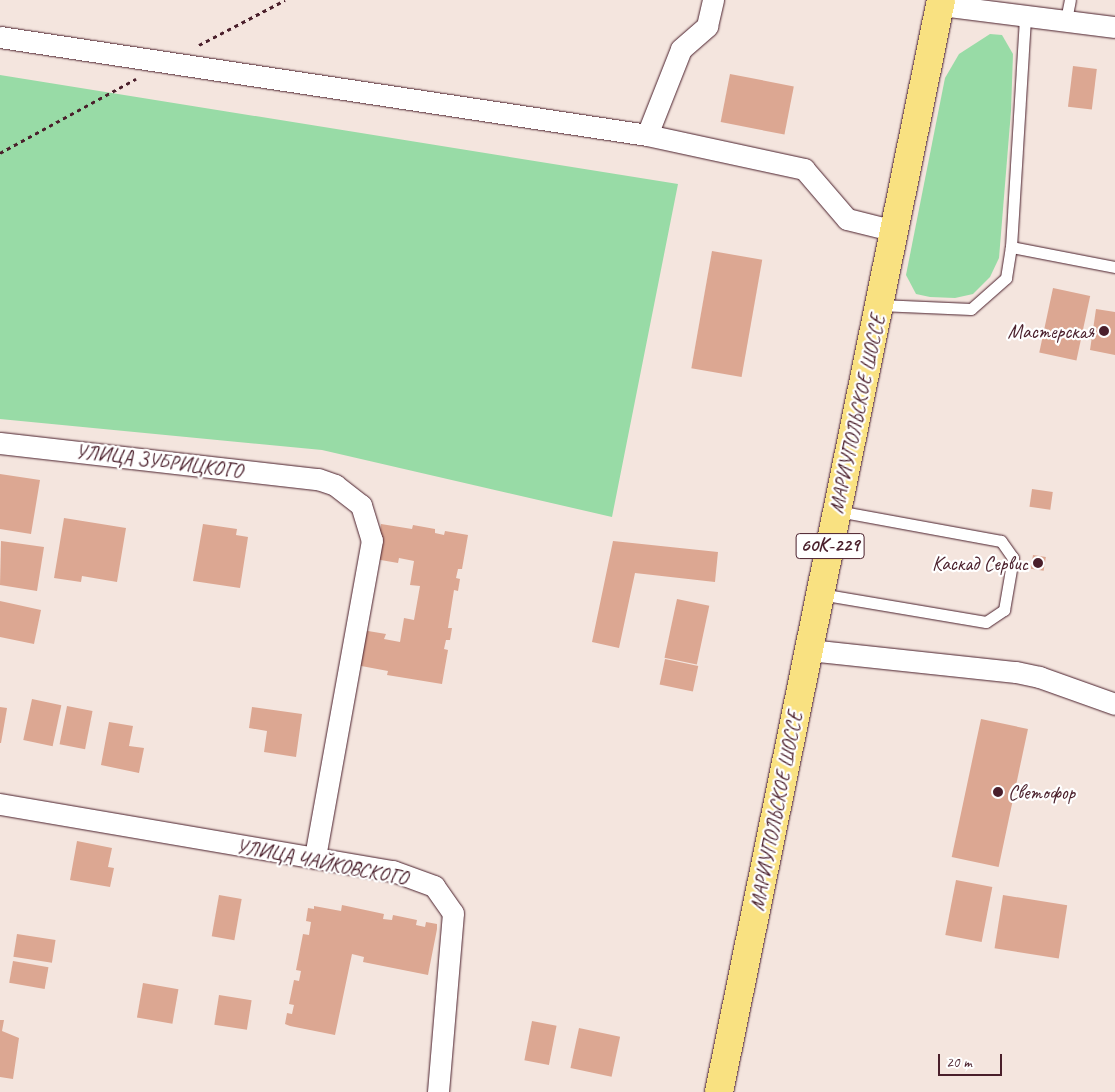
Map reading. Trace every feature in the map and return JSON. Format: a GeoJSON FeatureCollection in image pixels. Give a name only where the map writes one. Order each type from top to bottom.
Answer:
{"type":"FeatureCollection","features":[{"type":"Feature","properties":{"kind":"main road","name":"МАРИУПОЛЬСКОЕ ШОССЕ"},"geometry":{"type":"LineString","coordinates":[[720,1092],[941,2]]}},
{"type":"Feature","properties":{"kind":"street"},"geometry":{"type":"LineString","coordinates":[[646,135],[681,49],[707,26],[713,0]]}},
{"type":"Feature","properties":{"kind":"street"},"geometry":{"type":"LineString","coordinates":[[941,2],[1025,15],[1068,10],[1115,27]]}},
{"type":"Feature","properties":{"kind":"street"},"geometry":{"type":"LineString","coordinates":[[0,37],[169,61],[646,135],[804,169],[847,219],[895,230]]}},
{"type":"Feature","properties":{"kind":"street","name":"УЛИЦА ЗУБРИЦКОГО"},"geometry":{"type":"LineString","coordinates":[[0,443],[318,479],[335,485],[361,505],[372,540],[315,858]]}},
{"type":"Feature","properties":{"kind":"street"},"geometry":{"type":"LineString","coordinates":[[809,650],[1016,672],[1039,677],[1115,704]]}},
{"type":"Feature","properties":{"kind":"street","name":"УЛИЦА ЧАЙКОВСКОГО"},"geometry":{"type":"LineString","coordinates":[[0,804],[394,871],[434,886],[453,913],[438,1092]]}},
{"type":"Feature","properties":{"kind":"lane"},"geometry":{"type":"LineString","coordinates":[[880,305],[971,309],[1006,278],[1012,247],[1025,15]]}},
{"type":"Feature","properties":{"kind":"lane"},"geometry":{"type":"LineString","coordinates":[[1012,247],[1115,266]]}},
{"type":"Feature","properties":{"kind":"lane"},"geometry":{"type":"LineString","coordinates":[[820,594],[986,622],[1004,610],[1013,558],[1002,541],[837,511]]}},
{"type":"Feature","properties":{"kind":"green space"},"geometry":{"type":"Polygon","coordinates":[[[990,34],[1002,35],[1013,54],[1011,111],[999,258],[990,277],[973,294],[955,298],[930,297],[916,294],[906,275],[945,78],[959,54],[990,34]]]}},
{"type":"Feature","properties":{"kind":"green space"},"geometry":{"type":"Polygon","coordinates":[[[0,75],[678,184],[612,517],[322,450],[0,419],[0,75]]]}},
{"type":"Feature","properties":{"kind":"building"},"geometry":{"type":"Polygon","coordinates":[[[1073,66],[1097,69],[1092,110],[1068,107],[1073,66]]]}},
{"type":"Feature","properties":{"kind":"building"},"geometry":{"type":"Polygon","coordinates":[[[730,74],[794,86],[784,135],[721,122],[730,74]]]}},
{"type":"Feature","properties":{"kind":"building"},"geometry":{"type":"Polygon","coordinates":[[[712,251],[762,260],[742,377],[691,368],[712,251]]]}},
{"type":"Feature","properties":{"kind":"building"},"geometry":{"type":"Polygon","coordinates":[[[1053,288],[1090,296],[1076,360],[1039,353],[1053,288]]]}},
{"type":"Feature","properties":{"kind":"building","name":"Мастерская"},"geometry":{"type":"Polygon","coordinates":[[[1096,309],[1115,312],[1115,355],[1090,350],[1096,309]]]}},
{"type":"Feature","properties":{"kind":"building"},"geometry":{"type":"Polygon","coordinates":[[[0,474],[40,480],[31,534],[0,529],[0,474]]]}},
{"type":"Feature","properties":{"kind":"building"},"geometry":{"type":"Polygon","coordinates":[[[1032,489],[1053,492],[1050,510],[1029,507],[1032,489]]]}},
{"type":"Feature","properties":{"kind":"building"},"geometry":{"type":"Polygon","coordinates":[[[64,518],[126,528],[117,582],[82,576],[81,582],[54,578],[64,518]]]}},
{"type":"Feature","properties":{"kind":"building"},"geometry":{"type":"Polygon","coordinates":[[[203,524],[237,529],[236,535],[248,537],[240,588],[193,581],[203,524]]]}},
{"type":"Feature","properties":{"kind":"building"},"geometry":{"type":"Polygon","coordinates":[[[381,524],[412,529],[413,525],[435,529],[435,533],[444,535],[445,531],[468,535],[462,569],[458,569],[456,578],[460,579],[458,591],[454,590],[448,628],[452,628],[450,640],[446,640],[444,649],[448,650],[442,684],[387,675],[388,671],[356,665],[362,630],[386,634],[384,639],[400,642],[404,618],[414,620],[420,586],[410,585],[414,561],[399,558],[398,563],[375,559],[381,524]]]}},
{"type":"Feature","properties":{"kind":"building"},"geometry":{"type":"Polygon","coordinates":[[[1,541],[44,547],[37,591],[0,585],[1,541]]]}},
{"type":"Feature","properties":{"kind":"building"},"geometry":{"type":"Polygon","coordinates":[[[613,541],[718,552],[715,582],[635,573],[619,648],[592,642],[613,541]]]}},
{"type":"Feature","properties":{"kind":"building","name":"Каскад Сервис"},"geometry":{"type":"Polygon","coordinates":[[[1033,555],[1046,557],[1044,571],[1031,569],[1033,555]]]}},
{"type":"Feature","properties":{"kind":"building"},"geometry":{"type":"Polygon","coordinates":[[[677,599],[709,606],[697,665],[665,658],[677,599]]]}},
{"type":"Feature","properties":{"kind":"building"},"geometry":{"type":"Polygon","coordinates":[[[0,601],[41,610],[34,644],[0,637],[0,601]]]}},
{"type":"Feature","properties":{"kind":"building"},"geometry":{"type":"Polygon","coordinates":[[[665,659],[698,666],[693,692],[660,684],[665,659]]]}},
{"type":"Feature","properties":{"kind":"building"},"geometry":{"type":"Polygon","coordinates":[[[32,699],[61,705],[53,746],[23,740],[32,699]]]}},
{"type":"Feature","properties":{"kind":"building"},"geometry":{"type":"Polygon","coordinates":[[[67,706],[93,711],[85,749],[60,744],[67,706]]]}},
{"type":"Feature","properties":{"kind":"building"},"geometry":{"type":"Polygon","coordinates":[[[0,707],[7,708],[1,743],[0,743],[0,707]]]}},
{"type":"Feature","properties":{"kind":"building"},"geometry":{"type":"Polygon","coordinates":[[[252,707],[302,714],[296,757],[264,752],[267,731],[249,728],[252,707]]]}},
{"type":"Feature","properties":{"kind":"building"},"geometry":{"type":"Polygon","coordinates":[[[981,719],[1028,729],[999,867],[952,857],[981,719]]]}},
{"type":"Feature","properties":{"kind":"building"},"geometry":{"type":"Polygon","coordinates":[[[109,722],[133,726],[129,746],[144,748],[139,773],[101,765],[109,722]]]}},
{"type":"Feature","properties":{"kind":"building"},"geometry":{"type":"Polygon","coordinates":[[[77,841],[112,848],[108,867],[114,868],[110,887],[70,880],[77,841]]]}},
{"type":"Feature","properties":{"kind":"building"},"geometry":{"type":"Polygon","coordinates":[[[956,880],[992,887],[982,942],[945,935],[956,880]]]}},
{"type":"Feature","properties":{"kind":"building"},"geometry":{"type":"Polygon","coordinates":[[[219,895],[242,899],[234,940],[212,936],[219,895]]]}},
{"type":"Feature","properties":{"kind":"building"},"geometry":{"type":"Polygon","coordinates":[[[1003,895],[1067,905],[1059,959],[995,948],[1003,895]]]}},
{"type":"Feature","properties":{"kind":"building"},"geometry":{"type":"Polygon","coordinates":[[[342,905],[384,914],[383,919],[392,920],[393,915],[417,920],[416,925],[425,927],[426,922],[437,924],[428,975],[363,962],[364,957],[352,954],[335,1035],[285,1024],[287,1013],[292,1014],[294,1005],[289,1004],[294,980],[299,981],[301,971],[296,970],[303,934],[309,935],[311,922],[306,921],[308,908],[314,909],[314,906],[341,911],[342,905]]]}},
{"type":"Feature","properties":{"kind":"building"},"geometry":{"type":"Polygon","coordinates":[[[17,934],[56,940],[52,963],[13,957],[17,934]]]}},
{"type":"Feature","properties":{"kind":"building"},"geometry":{"type":"Polygon","coordinates":[[[13,961],[48,967],[45,989],[9,983],[13,961]]]}},
{"type":"Feature","properties":{"kind":"building"},"geometry":{"type":"Polygon","coordinates":[[[143,983],[178,989],[172,1024],[137,1017],[143,983]]]}},
{"type":"Feature","properties":{"kind":"building"},"geometry":{"type":"Polygon","coordinates":[[[219,995],[252,1000],[247,1030],[214,1025],[219,995]]]}},
{"type":"Feature","properties":{"kind":"building"},"geometry":{"type":"Polygon","coordinates":[[[0,1020],[4,1020],[2,1031],[19,1038],[13,1079],[0,1077],[0,1020]]]}},
{"type":"Feature","properties":{"kind":"building"},"geometry":{"type":"Polygon","coordinates":[[[532,1021],[557,1026],[549,1065],[524,1060],[532,1021]]]}},
{"type":"Feature","properties":{"kind":"building"},"geometry":{"type":"Polygon","coordinates":[[[579,1028],[620,1037],[612,1077],[570,1068],[579,1028]]]}},
{"type":"Feature","properties":{"kind":"place","name":"Мастерская"},"geometry":{"type":"Point","coordinates":[1104,331]}},
{"type":"Feature","properties":{"kind":"place","name":"Каскад Сервис"},"geometry":{"type":"Point","coordinates":[1038,563]}},
{"type":"Feature","properties":{"kind":"place","name":"Светофор"},"geometry":{"type":"Point","coordinates":[998,792]}}]}
